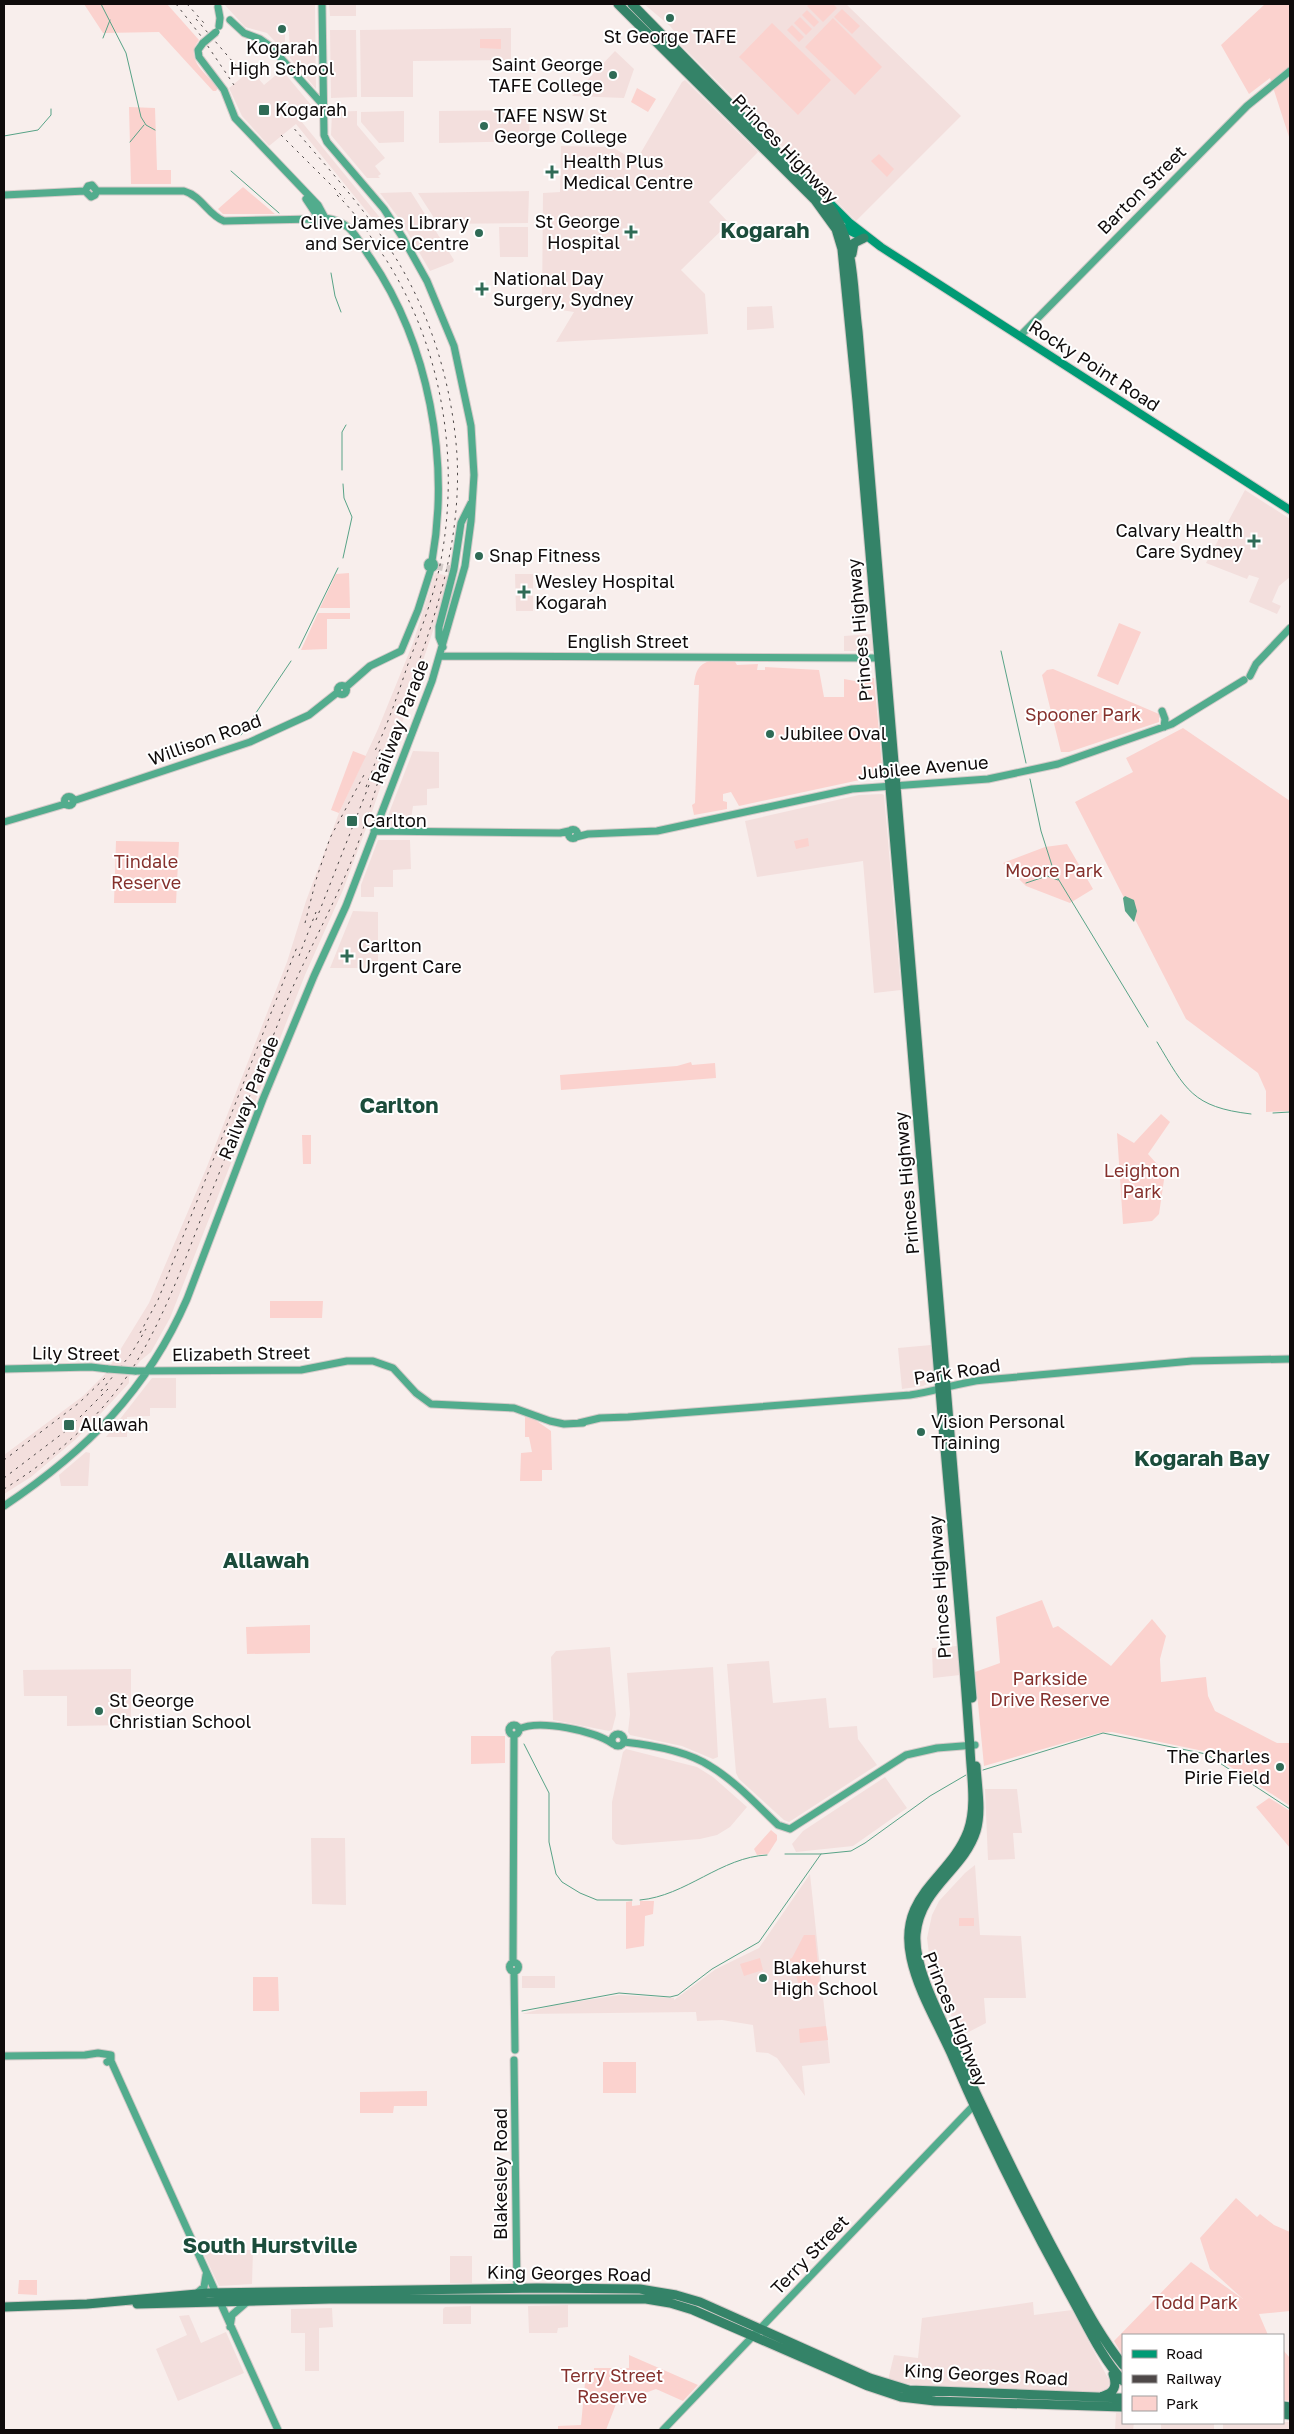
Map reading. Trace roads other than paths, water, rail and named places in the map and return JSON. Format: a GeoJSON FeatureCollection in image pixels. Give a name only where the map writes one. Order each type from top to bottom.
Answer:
{"type":"FeatureCollection","features":[{"type":"Feature","properties":{"kind":"highway","name":"Princes Highway"},"geometry":{"type":"LineString","coordinates":[[618,4],[796,181],[832,222],[841,242],[846,275],[879,658],[892,785]]}},
{"type":"Feature","properties":{"kind":"highway","name":"Princes Highway"},"geometry":{"type":"LineString","coordinates":[[632,4],[808,183],[832,209],[843,228],[852,274],[892,785],[944,1389],[972,1745],[978,1787],[976,1830],[964,1853],[924,1904],[917,1928],[916,1946],[920,1967],[976,2103],[1018,2197],[1110,2366],[1122,2380]]}},
{"type":"Feature","properties":{"kind":"highway"},"geometry":{"type":"LineString","coordinates":[[852,274],[852,245],[858,239],[864,238]]}},
{"type":"Feature","properties":{"kind":"highway","name":"Princes Highway"},"geometry":{"type":"LineString","coordinates":[[976,2103],[1095,2325],[1122,2364]]}},
{"type":"Feature","properties":{"kind":"highway"},"geometry":{"type":"LineString","coordinates":[[501,2298],[511,2294],[516,2288],[523,2294],[537,2294],[544,2298]]}},
{"type":"Feature","properties":{"kind":"highway","name":"King Georges Road"},"geometry":{"type":"LineString","coordinates":[[87,2304],[215,2293],[623,2288],[662,2292],[700,2302],[870,2378],[909,2390],[1122,2398]]}},
{"type":"Feature","properties":{"kind":"highway","name":"King Georges Road"},"geometry":{"type":"LineString","coordinates":[[4,2307],[219,2302],[633,2298],[670,2303],[692,2310],[878,2391],[901,2397],[935,2401],[1122,2407]]}},
{"type":"Feature","properties":{"kind":"highway"},"geometry":{"type":"LineString","coordinates":[[1096,2397],[1109,2394],[1116,2386],[1110,2366]]}},
{"type":"Feature","properties":{"kind":"main road"},"geometry":{"type":"LineString","coordinates":[[322,4],[323,105]]}},
{"type":"Feature","properties":{"kind":"main road"},"geometry":{"type":"LineString","coordinates":[[217,29],[220,18],[218,7]]}},
{"type":"Feature","properties":{"kind":"main road"},"geometry":{"type":"LineString","coordinates":[[4,195],[85,191],[91,185],[97,191],[164,191],[192,194],[216,217],[224,221],[319,216],[318,206],[235,118],[219,82],[199,57],[198,50],[203,43],[217,29],[228,25],[230,20],[244,33],[260,39],[270,46],[323,105]]}},
{"type":"Feature","properties":{"kind":"main road","name":"Barton Street"},"geometry":{"type":"LineString","coordinates":[[1020,336],[1242,110],[1290,71]]}},
{"type":"Feature","properties":{"kind":"main road","name":"Railway Parade"},"geometry":{"type":"LineString","coordinates":[[4,1506],[42,1479],[95,1435],[126,1401],[148,1371],[173,1329],[187,1299],[264,1099],[314,976],[346,906],[441,656],[465,566],[472,521],[474,475],[471,426],[457,354],[427,281],[390,218],[329,144],[324,135],[323,105]]}},
{"type":"Feature","properties":{"kind":"main road","name":"Rocky Point Road"},"geometry":{"type":"LineString","coordinates":[[808,183],[816,188],[850,223],[882,247],[1290,510]]}},
{"type":"Feature","properties":{"kind":"main road","name":"Willison Road"},"geometry":{"type":"LineString","coordinates":[[4,822],[65,804],[67,797],[72,798],[73,802],[250,742],[309,715],[338,692],[345,694],[346,687],[370,666],[401,651],[434,566],[438,522],[436,458],[432,418],[419,363],[400,311],[374,264],[346,224],[319,216]]}},
{"type":"Feature","properties":{"kind":"main road","name":"Rocky Point Road"},"geometry":{"type":"LineString","coordinates":[[832,222],[882,247]]}},
{"type":"Feature","properties":{"kind":"main road","name":"Railway Parade"},"geometry":{"type":"LineString","coordinates":[[443,647],[439,636],[439,627],[461,527],[473,500]]}},
{"type":"Feature","properties":{"kind":"main road"},"geometry":{"type":"LineString","coordinates":[[461,527],[465,520],[472,521]]}},
{"type":"Feature","properties":{"kind":"main road","name":"Jubilee Avenue"},"geometry":{"type":"LineString","coordinates":[[374,831],[573,834],[657,831],[852,789],[998,777],[1058,764],[1164,727],[1187,717],[1247,678],[1256,664],[1290,628]]}},
{"type":"Feature","properties":{"kind":"main road","name":"English Street"},"geometry":{"type":"LineString","coordinates":[[441,656],[879,658]]}},
{"type":"Feature","properties":{"kind":"main road"},"geometry":{"type":"LineString","coordinates":[[1162,711],[1166,719],[1164,727]]}},
{"type":"Feature","properties":{"kind":"main road","name":"Park Road"},"geometry":{"type":"LineString","coordinates":[[393,1368],[416,1393],[431,1404],[514,1408],[558,1423],[579,1423],[908,1395],[984,1380],[1163,1364],[1290,1359]]}},
{"type":"Feature","properties":{"kind":"main road","name":"Elizabeth Street"},"geometry":{"type":"LineString","coordinates":[[148,1371],[301,1370],[355,1360],[373,1361],[393,1368]]}},
{"type":"Feature","properties":{"kind":"main road","name":"Lily Street"},"geometry":{"type":"LineString","coordinates":[[4,1369],[92,1367],[148,1371]]}},
{"type":"Feature","properties":{"kind":"main road","name":"Blakesley Road"},"geometry":{"type":"LineString","coordinates":[[516,2288],[514,2060],[509,2054],[514,2050],[514,1972],[510,1967],[514,1962],[514,1735],[509,1732],[510,1727],[515,1726],[519,1729],[533,1726],[564,1728],[594,1736]]}},
{"type":"Feature","properties":{"kind":"main road"},"geometry":{"type":"LineString","coordinates":[[594,1736],[621,1734],[624,1742]]}},
{"type":"Feature","properties":{"kind":"main road"},"geometry":{"type":"LineString","coordinates":[[613,1744],[612,1739],[614,1735]]}},
{"type":"Feature","properties":{"kind":"main road"},"geometry":{"type":"LineString","coordinates":[[594,1736],[619,1747],[624,1742]]}},
{"type":"Feature","properties":{"kind":"main road"},"geometry":{"type":"LineString","coordinates":[[624,1742],[680,1753],[699,1760],[718,1772],[778,1825],[786,1829],[795,1828],[906,1756],[937,1748],[972,1745]]}},
{"type":"Feature","properties":{"kind":"main road"},"geometry":{"type":"LineString","coordinates":[[4,2056],[92,2055],[98,2053],[107,2060],[278,2430]]}},
{"type":"Feature","properties":{"kind":"main road","name":"Terry Street"},"geometry":{"type":"LineString","coordinates":[[663,2430],[976,2103]]}},
{"type":"Feature","properties":{"kind":"main road"},"geometry":{"type":"LineString","coordinates":[[196,2294],[204,2287],[206,2272]]}},
{"type":"Feature","properties":{"kind":"main road"},"geometry":{"type":"LineString","coordinates":[[230,2327],[232,2315],[247,2302]]}},
{"type":"Feature","properties":{"kind":"waterway"},"geometry":{"type":"LineString","coordinates":[[101,4],[126,53],[141,117],[146,125],[155,130]]}},
{"type":"Feature","properties":{"kind":"waterway"},"geometry":{"type":"LineString","coordinates":[[103,38],[110,20]]}},
{"type":"Feature","properties":{"kind":"waterway"},"geometry":{"type":"LineString","coordinates":[[4,136],[38,130],[51,115],[51,109]]}},
{"type":"Feature","properties":{"kind":"waterway"},"geometry":{"type":"LineString","coordinates":[[130,142],[144,125]]}},
{"type":"Feature","properties":{"kind":"waterway"},"geometry":{"type":"LineString","coordinates":[[231,171],[279,213]]}},
{"type":"Feature","properties":{"kind":"waterway"},"geometry":{"type":"LineString","coordinates":[[331,273],[335,296],[341,312]]}},
{"type":"Feature","properties":{"kind":"waterway"},"geometry":{"type":"LineString","coordinates":[[342,470],[342,432],[346,425]]}},
{"type":"Feature","properties":{"kind":"waterway"},"geometry":{"type":"LineString","coordinates":[[343,484],[344,498],[352,517],[343,558]]}},
{"type":"Feature","properties":{"kind":"waterway"},"geometry":{"type":"LineString","coordinates":[[299,648],[338,568]]}},
{"type":"Feature","properties":{"kind":"waterway"},"geometry":{"type":"LineString","coordinates":[[1001,651],[1026,763]]}},
{"type":"Feature","properties":{"kind":"waterway"},"geometry":{"type":"LineString","coordinates":[[241,735],[291,661]]}},
{"type":"Feature","properties":{"kind":"waterway"},"geometry":{"type":"LineString","coordinates":[[1030,779],[1041,831],[1054,872],[1148,1027]]}},
{"type":"Feature","properties":{"kind":"waterway"},"geometry":{"type":"LineString","coordinates":[[1026,883],[1047,876],[1058,880]]}},
{"type":"Feature","properties":{"kind":"waterway"},"geometry":{"type":"LineString","coordinates":[[1157,1042],[1184,1084],[1203,1101],[1216,1107],[1251,1114]]}},
{"type":"Feature","properties":{"kind":"waterway"},"geometry":{"type":"LineString","coordinates":[[1273,1113],[1290,1112]]}},
{"type":"Feature","properties":{"kind":"waterway"},"geometry":{"type":"LineString","coordinates":[[983,1770],[1103,1733],[1206,1754],[1290,1809]]}},
{"type":"Feature","properties":{"kind":"waterway"},"geometry":{"type":"LineString","coordinates":[[524,1744],[549,1793],[549,1842],[556,1874],[562,1882],[580,1893],[597,1900],[632,1900]]}},
{"type":"Feature","properties":{"kind":"waterway"},"geometry":{"type":"LineString","coordinates":[[785,1854],[821,1854],[851,1851],[930,1796],[966,1775]]}},
{"type":"Feature","properties":{"kind":"waterway"},"geometry":{"type":"LineString","coordinates":[[522,2011],[619,1993],[670,1997],[678,1995],[712,1969],[759,1942],[821,1854]]}},
{"type":"Feature","properties":{"kind":"waterway"},"geometry":{"type":"LineString","coordinates":[[640,1900],[673,1892],[734,1862],[750,1857],[767,1855]]}},
{"type":"Feature","properties":{"kind":"tunnel"},"geometry":{"type":"LineString","coordinates":[[436,566],[450,569]]}},
{"type":"Feature","properties":{"kind":"railway"},"geometry":{"type":"LineString","coordinates":[[176,4],[201,36],[234,85]]}},
{"type":"Feature","properties":{"kind":"railway"},"geometry":{"type":"LineString","coordinates":[[187,4],[204,23]]}},
{"type":"Feature","properties":{"kind":"railway"},"geometry":{"type":"LineString","coordinates":[[196,19],[245,76]]}},
{"type":"Feature","properties":{"kind":"railway"},"geometry":{"type":"LineString","coordinates":[[4,1489],[58,1451],[90,1421],[132,1369],[153,1333],[187,1255],[289,996],[351,862],[433,620],[449,556],[455,524],[457,455],[450,400],[444,373],[427,320],[403,270],[377,230],[342,184],[292,126]]}},
{"type":"Feature","properties":{"kind":"railway"},"geometry":{"type":"LineString","coordinates":[[281,135],[345,199]]}},
{"type":"Feature","properties":{"kind":"railway"},"geometry":{"type":"LineString","coordinates":[[337,195],[357,217],[405,292],[433,365],[442,404],[447,443],[446,521],[438,573],[422,626],[384,731],[374,753]]}},
{"type":"Feature","properties":{"kind":"railway"},"geometry":{"type":"LineString","coordinates":[[366,787],[381,747]]}},
{"type":"Feature","properties":{"kind":"railway"},"geometry":{"type":"LineString","coordinates":[[305,923],[316,880],[330,838],[365,773]]}},
{"type":"Feature","properties":{"kind":"railway"},"geometry":{"type":"LineString","coordinates":[[316,920],[371,780]]}},
{"type":"Feature","properties":{"kind":"railway"},"geometry":{"type":"LineString","coordinates":[[299,956],[316,912]]}},
{"type":"Feature","properties":{"kind":"railway"},"geometry":{"type":"LineString","coordinates":[[140,1333],[158,1300],[297,947]]}},
{"type":"Feature","properties":{"kind":"railway"},"geometry":{"type":"LineString","coordinates":[[101,1391],[131,1354],[146,1329]]}},
{"type":"Feature","properties":{"kind":"railway"},"geometry":{"type":"LineString","coordinates":[[4,1460],[79,1403],[105,1378]]}},
{"type":"Feature","properties":{"kind":"railway"},"geometry":{"type":"LineString","coordinates":[[4,1478],[67,1430],[108,1389]]}},
{"type":"Feature","properties":{"kind":"place","name":"St George TAFE"},"geometry":{"type":"Point","coordinates":[670,18]}},
{"type":"Feature","properties":{"kind":"place","name":"Kogarah High School"},"geometry":{"type":"Point","coordinates":[282,29]}},
{"type":"Feature","properties":{"kind":"place","name":"Saint George TAFE College"},"geometry":{"type":"Point","coordinates":[613,75]}},
{"type":"Feature","properties":{"kind":"place","name":"Kogarah"},"geometry":{"type":"Point","coordinates":[264,110]}},
{"type":"Feature","properties":{"kind":"place","name":"TAFE NSW St George College"},"geometry":{"type":"Point","coordinates":[484,126]}},
{"type":"Feature","properties":{"kind":"place","name":"Health Plus Medical Centre"},"geometry":{"type":"Point","coordinates":[552,172]}},
{"type":"Feature","properties":{"kind":"place","name":"St George Hospital"},"geometry":{"type":"Point","coordinates":[631,232]}},
{"type":"Feature","properties":{"kind":"place","name":"Clive James Library and Service Centre"},"geometry":{"type":"Point","coordinates":[479,233]}},
{"type":"Feature","properties":{"kind":"place","name":"National Day Surgery, Sydney"},"geometry":{"type":"Point","coordinates":[482,289]}},
{"type":"Feature","properties":{"kind":"place","name":"Calvary Health Care Sydney"},"geometry":{"type":"Point","coordinates":[1254,541]}},
{"type":"Feature","properties":{"kind":"place","name":"Snap Fitness"},"geometry":{"type":"Point","coordinates":[479,556]}},
{"type":"Feature","properties":{"kind":"place","name":"Wesley Hospital Kogarah"},"geometry":{"type":"Point","coordinates":[524,592]}},
{"type":"Feature","properties":{"kind":"place","name":"Jubilee Oval"},"geometry":{"type":"Point","coordinates":[770,734]}},
{"type":"Feature","properties":{"kind":"place","name":"Carlton"},"geometry":{"type":"Point","coordinates":[352,821]}},
{"type":"Feature","properties":{"kind":"place","name":"Carlton Urgent Care"},"geometry":{"type":"Point","coordinates":[347,956]}},
{"type":"Feature","properties":{"kind":"place","name":"Allawah"},"geometry":{"type":"Point","coordinates":[69,1425]}},
{"type":"Feature","properties":{"kind":"place","name":"Vision Personal Training"},"geometry":{"type":"Point","coordinates":[921,1432]}},
{"type":"Feature","properties":{"kind":"place","name":"St George Christian School"},"geometry":{"type":"Point","coordinates":[99,1711]}},
{"type":"Feature","properties":{"kind":"place","name":"The Charles Pirie Field"},"geometry":{"type":"Point","coordinates":[1280,1767]}},
{"type":"Feature","properties":{"kind":"place","name":"Blakehurst High School"},"geometry":{"type":"Point","coordinates":[763,1978]}},
{"type":"Feature","properties":{"kind":"district","name":"Kogarah"},"geometry":{"type":"Point","coordinates":[765,230]}},
{"type":"Feature","properties":{"kind":"district","name":"Carlton"},"geometry":{"type":"Point","coordinates":[399,1105]}},
{"type":"Feature","properties":{"kind":"district","name":"Kogarah Bay"},"geometry":{"type":"Point","coordinates":[1202,1458]}},
{"type":"Feature","properties":{"kind":"district","name":"Allawah"},"geometry":{"type":"Point","coordinates":[266,1560]}},
{"type":"Feature","properties":{"kind":"district","name":"South Hurstville"},"geometry":{"type":"Point","coordinates":[270,2245]}},
{"type":"Feature","properties":{"kind":"park label","name":"Spooner Park"},"geometry":{"type":"Point","coordinates":[1083,715]}},
{"type":"Feature","properties":{"kind":"park label","name":"Moore Park"},"geometry":{"type":"Point","coordinates":[1054,871]}},
{"type":"Feature","properties":{"kind":"park label","name":"Tindale Reserve"},"geometry":{"type":"Point","coordinates":[146,872]}},
{"type":"Feature","properties":{"kind":"park label","name":"Leighton Park"},"geometry":{"type":"Point","coordinates":[1142,1181]}},
{"type":"Feature","properties":{"kind":"park label","name":"Parkside Drive Reserve"},"geometry":{"type":"Point","coordinates":[1050,1689]}},
{"type":"Feature","properties":{"kind":"park label","name":"Todd Park"},"geometry":{"type":"Point","coordinates":[1195,2303]}},
{"type":"Feature","properties":{"kind":"park label","name":"Terry Street Reserve"},"geometry":{"type":"Point","coordinates":[612,2386]}}]}
